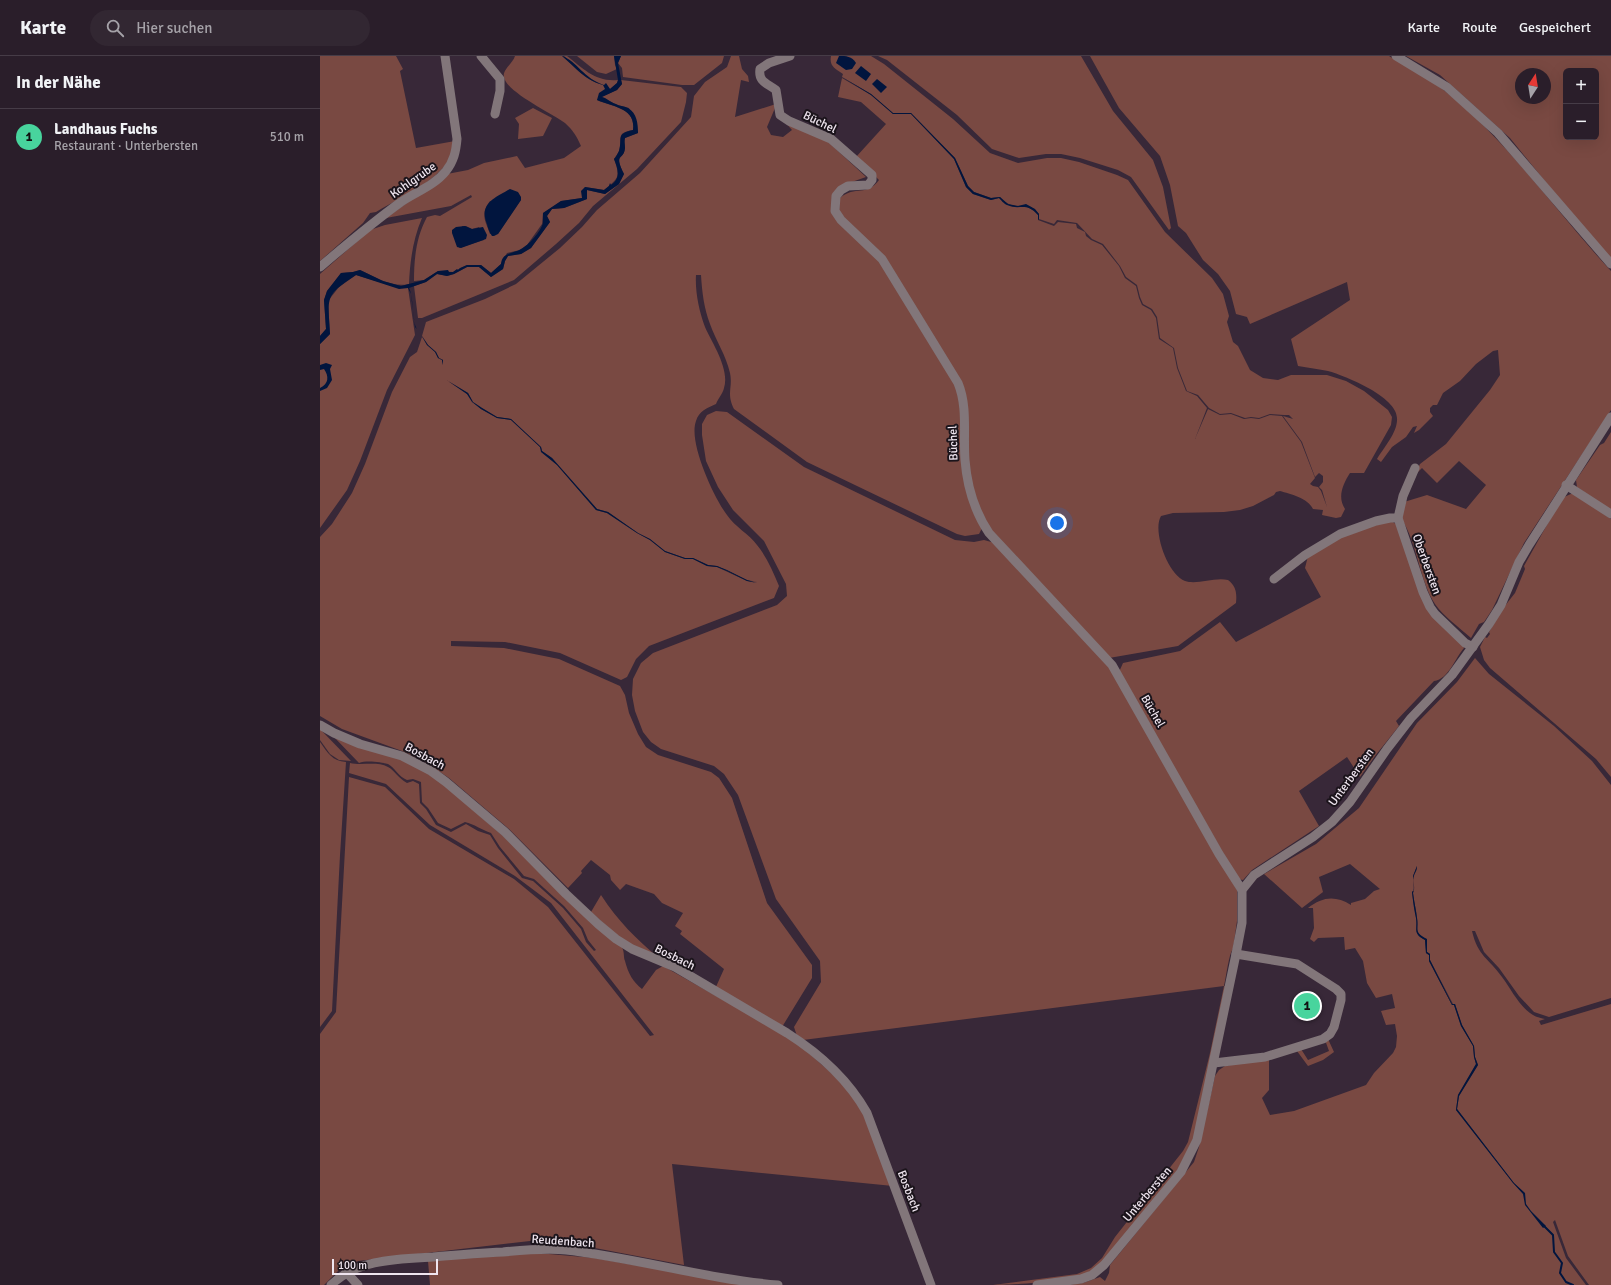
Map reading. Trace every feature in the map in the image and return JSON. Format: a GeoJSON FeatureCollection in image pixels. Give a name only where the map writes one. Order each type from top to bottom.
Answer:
{"type":"FeatureCollection","features":[{"type":"Feature","properties":{"kind":"street","name":"Kohlgrube"},"geometry":{"type":"LineString","coordinates":[[320,267],[362,231],[401,202],[446,172],[451,164],[456,152],[457,140],[445,56]]}},
{"type":"Feature","properties":{"kind":"street"},"geometry":{"type":"LineString","coordinates":[[481,56],[500,79],[500,91],[495,114]]}},
{"type":"Feature","properties":{"kind":"street","name":"Büchel"},"geometry":{"type":"LineString","coordinates":[[790,56],[769,63],[760,69],[759,75],[761,81],[776,90],[780,115],[789,121],[831,140],[872,175],[872,180],[868,185],[848,186],[841,190],[836,196],[835,211],[841,220],[882,259],[958,383],[963,402],[967,479],[972,496],[986,527],[1112,665],[1226,865],[1242,890]]}},
{"type":"Feature","properties":{"kind":"street"},"geometry":{"type":"LineString","coordinates":[[1396,56],[1447,87],[1498,133],[1611,264]]}},
{"type":"Feature","properties":{"kind":"street","name":"Unterbersten"},"geometry":{"type":"LineString","coordinates":[[1037,1285],[1081,1279],[1092,1275],[1104,1265],[1181,1172],[1197,1140],[1214,1063],[1242,923],[1242,890],[1254,875],[1314,838],[1332,822],[1350,802],[1402,729],[1452,675],[1473,647],[1500,605],[1526,550],[1566,485],[1611,417]]}},
{"type":"Feature","properties":{"kind":"street"},"geometry":{"type":"LineString","coordinates":[[1274,579],[1306,555],[1340,534],[1390,518],[1398,518],[1403,496],[1415,468]]}},
{"type":"Feature","properties":{"kind":"street"},"geometry":{"type":"LineString","coordinates":[[1566,485],[1611,514]]}},
{"type":"Feature","properties":{"kind":"street","name":"Oberbersten"},"geometry":{"type":"LineString","coordinates":[[1398,518],[1423,592],[1430,607],[1465,643],[1473,647]]}},
{"type":"Feature","properties":{"kind":"street","name":"Bosbach"},"geometry":{"type":"LineString","coordinates":[[320,725],[334,733],[360,744],[402,756],[431,770],[505,832],[571,899],[616,939],[632,949],[675,967],[787,1033],[830,1065],[850,1086],[867,1113],[931,1285]]}},
{"type":"Feature","properties":{"kind":"street"},"geometry":{"type":"LineString","coordinates":[[1214,1063],[1265,1057],[1323,1039],[1330,1034],[1334,1027],[1341,1000],[1340,994],[1336,989],[1298,964],[1236,954]]}},
{"type":"Feature","properties":{"kind":"street","name":"Reudenbach"},"geometry":{"type":"LineString","coordinates":[[331,1285],[346,1272],[358,1267],[375,1263],[416,1258],[535,1249],[565,1250],[635,1260],[743,1282],[778,1285]]}},
{"type":"Feature","properties":{"kind":"street"},"geometry":{"type":"LineString","coordinates":[[346,1272],[358,1285]]}},
{"type":"Feature","properties":{"kind":"shaded area"},"geometry":{"type":"Polygon","coordinates":[[[320,56],[396,56],[403,69],[400,71],[416,148],[455,141],[452,154],[436,175],[413,192],[376,212],[370,213],[363,223],[320,261],[320,56]]]}},
{"type":"Feature","properties":{"kind":"shaded area"},"geometry":{"type":"Polygon","coordinates":[[[515,56],[562,56],[592,81],[604,85],[606,89],[597,100],[622,109],[631,117],[633,123],[633,130],[627,131],[622,135],[619,151],[614,159],[618,174],[617,177],[604,190],[585,187],[582,198],[561,201],[543,213],[542,224],[527,245],[520,250],[507,253],[501,264],[491,273],[481,265],[467,265],[453,272],[438,271],[424,280],[414,281],[416,248],[420,232],[427,217],[435,215],[440,216],[472,197],[471,195],[451,206],[386,218],[447,174],[468,170],[484,163],[517,156],[525,168],[564,158],[581,146],[570,128],[565,123],[521,96],[507,83],[504,74],[515,56]],[[521,200],[490,201],[485,210],[484,217],[490,234],[498,234],[521,200]],[[462,226],[459,248],[484,240],[479,227],[472,229],[462,226]]]}},
{"type":"Feature","properties":{"kind":"shaded area"},"geometry":{"type":"Polygon","coordinates":[[[564,56],[567,56],[590,74],[603,79],[618,80],[617,83],[610,89],[585,75],[564,56]]]}},
{"type":"Feature","properties":{"kind":"shaded area"},"geometry":{"type":"Polygon","coordinates":[[[577,56],[614,56],[617,69],[606,74],[597,72],[577,56]]]}},
{"type":"Feature","properties":{"kind":"shaded area"},"geometry":{"type":"Polygon","coordinates":[[[621,56],[724,56],[722,63],[694,85],[682,85],[623,77],[622,68],[618,63],[621,56]]]}},
{"type":"Feature","properties":{"kind":"shaded area"},"geometry":{"type":"Polygon","coordinates":[[[731,56],[739,56],[742,69],[748,76],[749,82],[741,80],[735,117],[776,104],[767,127],[771,135],[783,137],[792,130],[784,121],[825,139],[866,177],[849,183],[831,204],[889,271],[953,380],[960,398],[962,460],[982,528],[979,534],[965,536],[957,534],[807,462],[734,409],[730,399],[730,373],[708,318],[701,275],[696,275],[697,295],[701,315],[705,327],[716,348],[725,373],[723,390],[716,404],[704,410],[696,421],[696,442],[699,455],[709,483],[727,515],[754,541],[770,565],[779,586],[774,598],[649,646],[636,659],[627,677],[621,680],[560,653],[505,642],[451,641],[451,646],[504,648],[559,659],[620,686],[625,695],[629,713],[638,734],[646,747],[658,755],[711,772],[719,778],[732,798],[767,903],[812,965],[812,978],[782,1027],[715,989],[724,969],[680,934],[682,931],[675,926],[683,913],[662,903],[654,894],[626,884],[620,890],[611,880],[610,875],[591,860],[581,871],[582,873],[568,888],[509,829],[449,778],[425,762],[402,751],[342,729],[320,716],[320,537],[332,524],[352,493],[365,464],[392,392],[410,357],[417,352],[422,337],[427,345],[435,352],[438,358],[442,360],[442,365],[443,360],[439,358],[436,352],[428,345],[422,336],[426,322],[485,299],[516,284],[560,248],[597,210],[640,173],[691,117],[694,96],[705,82],[727,67],[731,56]],[[448,381],[467,394],[473,402],[468,393],[448,381]],[[473,402],[481,409],[497,418],[511,420],[540,447],[542,452],[557,465],[596,510],[607,513],[637,533],[650,540],[665,552],[685,559],[693,559],[707,566],[717,567],[747,581],[757,582],[747,580],[717,566],[708,565],[693,558],[685,558],[665,551],[650,539],[638,533],[608,512],[597,509],[552,458],[542,451],[541,447],[511,419],[497,417],[473,402]]]}},
{"type":"Feature","properties":{"kind":"shaded area"},"geometry":{"type":"Polygon","coordinates":[[[831,56],[871,56],[884,64],[953,119],[990,153],[1018,163],[1047,158],[1061,158],[1079,162],[1128,180],[1165,232],[1212,278],[1223,294],[1229,316],[1227,322],[1233,342],[1238,346],[1250,370],[1263,378],[1278,380],[1291,375],[1327,375],[1346,381],[1364,391],[1388,410],[1392,417],[1391,425],[1364,473],[1350,473],[1345,482],[1341,500],[1345,509],[1341,517],[1336,518],[1322,515],[1323,510],[1313,509],[1311,505],[1303,499],[1280,491],[1253,506],[1240,510],[1224,512],[1173,513],[1161,516],[1159,523],[1160,542],[1168,562],[1179,577],[1190,582],[1217,579],[1228,580],[1233,585],[1235,590],[1236,603],[1178,646],[1109,658],[996,537],[983,517],[969,479],[965,397],[912,303],[839,211],[840,198],[845,194],[870,188],[879,180],[856,157],[886,124],[861,102],[838,97],[842,78],[871,95],[893,114],[911,114],[954,159],[966,187],[973,194],[991,200],[999,198],[1005,203],[1012,206],[1026,206],[1012,205],[1005,202],[1000,197],[991,198],[974,192],[968,186],[955,158],[911,113],[893,113],[871,94],[842,77],[843,74],[835,69],[832,65],[831,56]],[[1026,206],[1038,215],[1038,220],[1054,226],[1058,222],[1076,224],[1077,228],[1085,232],[1086,236],[1102,245],[1119,266],[1125,278],[1136,286],[1142,305],[1151,310],[1156,318],[1159,339],[1173,348],[1177,368],[1186,391],[1197,396],[1207,408],[1195,439],[1208,409],[1220,415],[1231,414],[1244,419],[1259,419],[1270,415],[1282,416],[1301,442],[1315,478],[1310,484],[1318,487],[1321,491],[1327,507],[1322,490],[1319,487],[1323,482],[1323,476],[1319,473],[1315,477],[1302,442],[1283,416],[1293,419],[1289,415],[1270,414],[1259,418],[1251,417],[1245,418],[1231,413],[1220,414],[1209,408],[1198,395],[1187,391],[1178,368],[1174,348],[1160,338],[1157,317],[1152,309],[1143,304],[1137,285],[1126,277],[1120,266],[1103,244],[1092,239],[1077,223],[1057,220],[1054,224],[1039,219],[1039,214],[1030,207],[1026,206]]]}},
{"type":"Feature","properties":{"kind":"shaded area"},"geometry":{"type":"Polygon","coordinates":[[[878,56],[1081,56],[1113,111],[1153,160],[1163,187],[1171,228],[1169,230],[1131,177],[1118,170],[1080,158],[1061,154],[1046,154],[1019,158],[992,149],[957,115],[887,60],[878,56]]]}},
{"type":"Feature","properties":{"kind":"shaded area"},"geometry":{"type":"Polygon","coordinates":[[[1090,56],[1389,56],[1441,88],[1465,108],[1509,152],[1611,271],[1611,410],[1524,543],[1492,610],[1484,622],[1479,624],[1471,638],[1447,618],[1435,604],[1425,584],[1407,528],[1401,518],[1404,502],[1427,495],[1466,509],[1486,485],[1459,461],[1437,483],[1422,468],[1414,476],[1420,464],[1446,444],[1490,390],[1500,375],[1498,350],[1493,351],[1476,364],[1460,381],[1443,393],[1437,405],[1433,405],[1430,408],[1430,412],[1433,416],[1414,433],[1417,426],[1413,427],[1406,437],[1392,447],[1381,462],[1377,459],[1393,434],[1397,423],[1395,410],[1389,402],[1380,395],[1358,383],[1328,371],[1298,366],[1291,339],[1350,300],[1347,282],[1250,324],[1247,317],[1236,314],[1230,291],[1218,274],[1203,260],[1186,233],[1178,226],[1170,185],[1160,156],[1119,108],[1090,56]]]}},
{"type":"Feature","properties":{"kind":"shaded area"},"geometry":{"type":"Polygon","coordinates":[[[1406,56],[1611,56],[1611,259],[1587,233],[1510,138],[1440,75],[1406,56]]]}},
{"type":"Feature","properties":{"kind":"shaded area"},"geometry":{"type":"Polygon","coordinates":[[[621,80],[681,87],[687,93],[681,122],[637,169],[593,206],[579,223],[514,280],[422,318],[418,318],[414,286],[426,282],[437,274],[447,276],[467,267],[479,267],[491,277],[503,269],[508,256],[521,254],[531,248],[550,222],[547,216],[552,209],[564,208],[587,199],[587,190],[605,194],[619,184],[624,174],[619,160],[624,152],[625,138],[638,133],[629,108],[617,105],[601,97],[617,90],[622,84],[621,80]]]}},
{"type":"Feature","properties":{"kind":"shaded area"},"geometry":{"type":"Polygon","coordinates":[[[533,108],[552,118],[543,136],[518,139],[519,124],[515,118],[533,108]]]}},
{"type":"Feature","properties":{"kind":"shaded area"},"geometry":{"type":"Polygon","coordinates":[[[422,218],[412,250],[409,284],[403,285],[390,283],[360,270],[341,273],[327,291],[324,300],[326,329],[320,336],[320,274],[370,230],[385,225],[422,218]]]}},
{"type":"Feature","properties":{"kind":"shaded area"},"geometry":{"type":"Polygon","coordinates":[[[356,275],[399,288],[408,288],[415,335],[387,390],[360,461],[347,490],[320,528],[320,344],[330,334],[328,301],[339,287],[356,275]]]}},
{"type":"Feature","properties":{"kind":"shaded area"},"geometry":{"type":"Polygon","coordinates":[[[716,411],[727,412],[804,467],[955,540],[974,542],[984,540],[995,543],[1109,666],[1237,890],[1237,921],[1233,949],[1229,960],[1224,986],[803,1040],[797,1036],[794,1027],[821,982],[820,961],[776,899],[738,795],[724,774],[714,766],[661,749],[651,742],[643,732],[635,711],[632,695],[633,679],[641,663],[653,653],[777,605],[787,596],[786,584],[764,541],[733,510],[718,487],[706,461],[702,424],[707,415],[716,411]]]}},
{"type":"Feature","properties":{"kind":"shaded area"},"geometry":{"type":"Polygon","coordinates":[[[1611,432],[1611,511],[1577,487],[1576,480],[1600,445],[1604,443],[1611,432]]]}},
{"type":"Feature","properties":{"kind":"shaded area"},"geometry":{"type":"Polygon","coordinates":[[[1573,493],[1611,519],[1611,777],[1596,759],[1490,668],[1484,660],[1480,647],[1485,637],[1487,638],[1490,634],[1489,632],[1504,607],[1515,593],[1525,569],[1524,566],[1562,498],[1573,493]]]}},
{"type":"Feature","properties":{"kind":"shaded area"},"geometry":{"type":"Polygon","coordinates":[[[1391,521],[1396,524],[1421,596],[1464,648],[1448,672],[1444,676],[1434,681],[1396,721],[1399,726],[1360,777],[1347,757],[1299,791],[1319,826],[1252,870],[1243,880],[1238,879],[1119,672],[1123,663],[1180,651],[1220,622],[1236,642],[1321,597],[1305,568],[1308,556],[1355,531],[1391,521]]]}},
{"type":"Feature","properties":{"kind":"shaded area"},"geometry":{"type":"Polygon","coordinates":[[[1475,658],[1489,674],[1554,726],[1592,761],[1611,785],[1611,998],[1549,1017],[1534,1012],[1519,996],[1499,968],[1484,952],[1475,931],[1472,931],[1474,940],[1484,957],[1497,971],[1522,1005],[1534,1015],[1545,1019],[1539,1021],[1541,1025],[1611,1004],[1611,1285],[1589,1285],[1568,1256],[1555,1220],[1553,1222],[1566,1258],[1586,1285],[1067,1285],[1083,1283],[1100,1277],[1105,1281],[1109,1273],[1110,1265],[1194,1162],[1199,1147],[1215,1076],[1219,1070],[1225,1066],[1269,1058],[1269,1090],[1262,1098],[1270,1115],[1294,1111],[1366,1085],[1374,1073],[1393,1053],[1396,1047],[1397,1036],[1395,1024],[1386,1025],[1381,1011],[1395,1008],[1392,994],[1376,998],[1367,983],[1363,961],[1355,948],[1345,950],[1344,937],[1318,938],[1314,942],[1310,939],[1314,928],[1313,908],[1308,908],[1313,904],[1318,901],[1334,899],[1351,905],[1351,903],[1365,899],[1374,891],[1380,889],[1350,864],[1319,877],[1323,892],[1302,908],[1264,874],[1316,844],[1359,808],[1417,723],[1457,682],[1475,658]],[[1417,866],[1413,876],[1414,890],[1414,878],[1417,866]],[[1414,890],[1412,892],[1417,933],[1425,940],[1426,953],[1429,955],[1429,961],[1452,1005],[1454,1005],[1461,1026],[1473,1046],[1476,1064],[1458,1095],[1456,1110],[1513,1183],[1524,1194],[1525,1204],[1524,1193],[1514,1183],[1457,1109],[1459,1096],[1478,1065],[1475,1057],[1474,1046],[1462,1025],[1455,1004],[1453,1004],[1430,960],[1430,954],[1427,952],[1426,939],[1419,934],[1417,930],[1417,918],[1413,893],[1414,890]]]}},
{"type":"Feature","properties":{"kind":"shaded area"},"geometry":{"type":"Polygon","coordinates":[[[320,729],[351,761],[339,760],[330,754],[320,740],[320,729]]]}},
{"type":"Feature","properties":{"kind":"shaded area"},"geometry":{"type":"Polygon","coordinates":[[[334,737],[400,759],[421,769],[443,784],[502,835],[621,946],[629,973],[633,980],[642,989],[656,970],[663,966],[794,1040],[847,1087],[865,1115],[893,1186],[672,1164],[684,1265],[574,1244],[530,1241],[358,1261],[339,1270],[324,1285],[320,1285],[320,1034],[336,1012],[349,777],[385,787],[429,829],[514,879],[548,907],[650,1036],[654,1035],[551,903],[515,876],[430,825],[386,784],[349,773],[350,763],[384,765],[390,768],[407,783],[413,781],[419,784],[420,803],[426,809],[436,825],[451,832],[466,824],[478,831],[490,835],[498,848],[522,878],[533,881],[563,908],[581,929],[586,942],[594,951],[596,950],[588,940],[583,928],[564,906],[534,879],[524,876],[500,847],[491,833],[465,822],[451,829],[438,823],[422,802],[421,782],[413,779],[404,779],[388,764],[369,761],[359,763],[334,737]]]}},
{"type":"Feature","properties":{"kind":"shaded area"},"geometry":{"type":"Polygon","coordinates":[[[320,742],[328,753],[334,758],[346,762],[332,1011],[320,1027],[320,742]]]}},
{"type":"Feature","properties":{"kind":"shaded area"},"geometry":{"type":"Polygon","coordinates":[[[601,895],[628,929],[659,958],[633,946],[619,937],[591,912],[601,895]]]}},
{"type":"Feature","properties":{"kind":"shaded area"},"geometry":{"type":"Polygon","coordinates":[[[1224,986],[1226,986],[1193,1141],[1184,1162],[1104,1261],[1092,1272],[1073,1278],[1059,1280],[993,1285],[1077,1274],[1091,1268],[1102,1258],[1115,1237],[1183,1151],[1188,1142],[1210,1053],[1224,986]]]}},
{"type":"Feature","properties":{"kind":"shaded area"},"geometry":{"type":"Polygon","coordinates":[[[1328,1039],[1334,1052],[1323,1060],[1308,1066],[1297,1051],[1301,1049],[1308,1060],[1329,1051],[1325,1040],[1328,1039]]]}},
{"type":"Feature","properties":{"kind":"shaded area"},"geometry":{"type":"Polygon","coordinates":[[[504,1254],[549,1254],[595,1258],[747,1285],[430,1285],[428,1261],[504,1254]]]}},
{"type":"Feature","properties":{"kind":"water"},"geometry":{"type":"Polygon","coordinates":[[[562,56],[567,58],[591,79],[604,85],[606,83],[610,89],[617,83],[618,80],[614,56],[621,56],[618,63],[622,84],[617,90],[602,97],[631,110],[637,122],[638,133],[625,138],[624,152],[619,160],[624,174],[619,184],[605,194],[587,190],[587,199],[564,208],[552,209],[547,216],[550,222],[531,248],[521,254],[508,256],[503,269],[491,277],[479,267],[467,267],[447,276],[437,274],[426,282],[409,288],[411,294],[408,288],[399,289],[356,275],[338,288],[330,298],[330,334],[320,344],[320,336],[326,329],[324,300],[327,291],[341,273],[360,270],[383,281],[401,286],[424,280],[438,271],[448,270],[449,272],[453,272],[467,265],[481,265],[491,273],[501,264],[503,257],[518,251],[534,238],[543,223],[543,213],[561,201],[582,198],[581,191],[585,187],[604,190],[610,183],[611,185],[616,179],[618,173],[614,159],[619,151],[621,137],[624,133],[633,130],[631,117],[622,109],[597,100],[599,93],[605,89],[603,85],[586,77],[562,56]]]}},
{"type":"Feature","properties":{"kind":"water"},"geometry":{"type":"Polygon","coordinates":[[[839,56],[853,59],[856,63],[852,69],[846,70],[836,63],[839,56]]]}},
{"type":"Feature","properties":{"kind":"water"},"geometry":{"type":"Polygon","coordinates":[[[861,66],[871,74],[866,81],[855,73],[861,66]]]}},
{"type":"Feature","properties":{"kind":"water"},"geometry":{"type":"Polygon","coordinates":[[[842,77],[871,94],[893,113],[911,113],[955,158],[968,186],[974,192],[991,198],[1000,197],[1008,204],[1018,206],[1026,204],[1035,209],[1039,214],[1039,219],[1038,220],[1038,215],[1030,208],[1012,207],[1005,204],[999,198],[991,200],[973,194],[966,187],[954,159],[911,114],[893,114],[871,95],[842,77]]]}},
{"type":"Feature","properties":{"kind":"water"},"geometry":{"type":"Polygon","coordinates":[[[877,79],[887,87],[881,93],[872,84],[877,79]]]}},
{"type":"Feature","properties":{"kind":"water"},"geometry":{"type":"Polygon","coordinates":[[[510,189],[518,192],[521,200],[498,234],[492,236],[485,217],[485,211],[490,202],[510,189]]]}},
{"type":"Feature","properties":{"kind":"water"},"geometry":{"type":"Polygon","coordinates":[[[465,226],[472,229],[483,227],[487,235],[486,239],[461,248],[457,247],[452,230],[456,227],[465,226]]]}},
{"type":"Feature","properties":{"kind":"water"},"geometry":{"type":"Polygon","coordinates":[[[422,336],[428,345],[436,352],[439,358],[443,360],[442,365],[442,360],[438,358],[435,352],[427,345],[422,336]]]}},
{"type":"Feature","properties":{"kind":"water"},"geometry":{"type":"Polygon","coordinates":[[[326,363],[332,365],[330,369],[332,380],[327,388],[320,391],[320,388],[327,382],[327,374],[324,369],[320,370],[320,365],[326,363]]]}},
{"type":"Feature","properties":{"kind":"water"},"geometry":{"type":"Polygon","coordinates":[[[448,381],[468,393],[473,402],[482,408],[497,417],[511,419],[541,447],[542,451],[552,458],[597,509],[608,512],[638,533],[650,539],[665,551],[685,558],[693,558],[708,565],[717,566],[757,583],[747,581],[717,567],[707,566],[693,559],[685,559],[665,552],[650,540],[637,533],[607,513],[596,510],[557,465],[541,452],[540,447],[511,420],[497,418],[481,409],[472,402],[467,394],[448,381]]]}},
{"type":"Feature","properties":{"kind":"water"},"geometry":{"type":"Polygon","coordinates":[[[1414,890],[1413,893],[1418,932],[1427,939],[1427,952],[1430,954],[1430,960],[1452,1004],[1455,1004],[1462,1025],[1474,1046],[1475,1057],[1478,1065],[1459,1096],[1457,1109],[1514,1183],[1525,1193],[1526,1204],[1546,1226],[1543,1228],[1525,1205],[1523,1194],[1513,1183],[1456,1110],[1458,1095],[1476,1064],[1473,1046],[1461,1026],[1454,1005],[1452,1005],[1429,961],[1429,955],[1426,953],[1425,940],[1418,935],[1416,931],[1416,918],[1412,892],[1414,890]]]}},
{"type":"Feature","properties":{"kind":"waterway"},"geometry":{"type":"LineString","coordinates":[[1543,1225],[1553,1235],[1554,1252],[1562,1263],[1560,1273],[1566,1282],[1573,1285]]}},
{"type":"Feature","properties":{"kind":"place","name":"Landhaus Fuchs"},"geometry":{"type":"Point","coordinates":[1307,1006]}}]}
